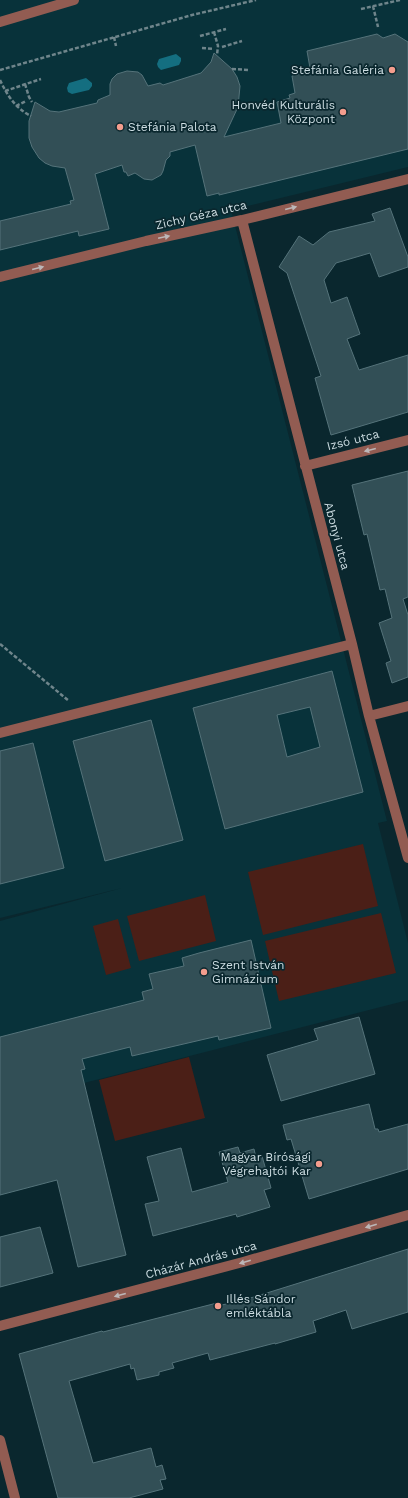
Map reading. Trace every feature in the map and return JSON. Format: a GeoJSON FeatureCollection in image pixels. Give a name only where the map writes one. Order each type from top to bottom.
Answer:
{"type":"FeatureCollection","features":[{"type":"Feature","properties":{"kind":"street"},"geometry":{"type":"LineString","coordinates":[[0,22],[74,0]]}},
{"type":"Feature","properties":{"kind":"street","name":"Zichy Géza utca"},"geometry":{"type":"LineString","coordinates":[[0,278],[146,241],[242,220],[408,179]]}},
{"type":"Feature","properties":{"kind":"street","name":"Abonyi utca"},"geometry":{"type":"LineString","coordinates":[[242,220],[352,644],[369,716],[408,858]]}},
{"type":"Feature","properties":{"kind":"street","name":"Izsó utca"},"geometry":{"type":"LineString","coordinates":[[305,466],[408,440]]}},
{"type":"Feature","properties":{"kind":"street"},"geometry":{"type":"LineString","coordinates":[[0,733],[352,644]]}},
{"type":"Feature","properties":{"kind":"street"},"geometry":{"type":"LineString","coordinates":[[369,716],[408,706]]}},
{"type":"Feature","properties":{"kind":"street","name":"Cházár András utca"},"geometry":{"type":"LineString","coordinates":[[0,1326],[243,1262],[408,1215]]}},
{"type":"Feature","properties":{"kind":"street"},"geometry":{"type":"LineString","coordinates":[[0,1440],[15,1498]]}},
{"type":"Feature","properties":{"kind":"path"},"geometry":{"type":"LineString","coordinates":[[0,70],[192,15],[256,0]]}},
{"type":"Feature","properties":{"kind":"path"},"geometry":{"type":"LineString","coordinates":[[361,9],[400,0]]}},
{"type":"Feature","properties":{"kind":"path"},"geometry":{"type":"LineString","coordinates":[[373,6],[378,27]]}},
{"type":"Feature","properties":{"kind":"path"},"geometry":{"type":"LineString","coordinates":[[200,36],[226,29]]}},
{"type":"Feature","properties":{"kind":"path"},"geometry":{"type":"LineString","coordinates":[[214,32],[218,46],[217,55]]}},
{"type":"Feature","properties":{"kind":"path"},"geometry":{"type":"LineString","coordinates":[[114,37],[116,46]]}},
{"type":"Feature","properties":{"kind":"path"},"geometry":{"type":"LineString","coordinates":[[222,47],[242,41]]}},
{"type":"Feature","properties":{"kind":"path"},"geometry":{"type":"LineString","coordinates":[[202,48],[214,49]]}},
{"type":"Feature","properties":{"kind":"path"},"geometry":{"type":"LineString","coordinates":[[232,69],[249,70]]}},
{"type":"Feature","properties":{"kind":"path"},"geometry":{"type":"LineString","coordinates":[[5,91],[41,79]]}},
{"type":"Feature","properties":{"kind":"path"},"geometry":{"type":"LineString","coordinates":[[0,80],[5,91],[16,106],[22,112],[31,116]]}},
{"type":"Feature","properties":{"kind":"path"},"geometry":{"type":"LineString","coordinates":[[25,84],[32,102]]}},
{"type":"Feature","properties":{"kind":"path"},"geometry":{"type":"LineString","coordinates":[[16,106],[26,101]]}},
{"type":"Feature","properties":{"kind":"path"},"geometry":{"type":"LineString","coordinates":[[0,644],[83,712]]}},
{"type":"Feature","properties":{"kind":"shaded area"},"geometry":{"type":"Polygon","coordinates":[[[0,0],[408,0],[408,167],[231,210],[387,821],[378,823],[408,943],[408,1000],[0,1103],[0,921],[122,888],[0,918],[0,0]]]}},
{"type":"Feature","properties":{"kind":"shaded area"},"geometry":{"type":"Polygon","coordinates":[[[363,844],[378,906],[263,935],[248,872],[363,844]]]}},
{"type":"Feature","properties":{"kind":"shaded area"},"geometry":{"type":"Polygon","coordinates":[[[205,895],[216,941],[139,961],[127,916],[205,895]]]}},
{"type":"Feature","properties":{"kind":"shaded area"},"geometry":{"type":"Polygon","coordinates":[[[381,913],[396,973],[279,1001],[265,941],[381,913]]]}},
{"type":"Feature","properties":{"kind":"shaded area"},"geometry":{"type":"Polygon","coordinates":[[[118,919],[131,968],[106,975],[93,926],[118,919]]]}},
{"type":"Feature","properties":{"kind":"shaded area"},"geometry":{"type":"Polygon","coordinates":[[[189,1057],[205,1118],[115,1141],[99,1080],[189,1057]]]}},
{"type":"Feature","properties":{"kind":"water"},"geometry":{"type":"Polygon","coordinates":[[[176,54],[181,58],[179,65],[161,70],[158,67],[157,64],[159,59],[176,54]]]}},
{"type":"Feature","properties":{"kind":"water"},"geometry":{"type":"Polygon","coordinates":[[[86,78],[92,83],[89,90],[72,94],[68,92],[67,88],[69,83],[86,78]]]}},
{"type":"Feature","properties":{"kind":"building"},"geometry":{"type":"Polygon","coordinates":[[[377,34],[383,38],[395,34],[408,42],[408,149],[219,195],[219,193],[207,196],[195,145],[170,152],[170,156],[166,160],[161,175],[152,180],[144,179],[135,173],[128,176],[126,172],[124,172],[122,165],[95,174],[109,229],[79,236],[78,231],[0,250],[0,221],[71,204],[70,201],[74,200],[65,168],[52,166],[45,163],[39,158],[32,147],[29,138],[29,121],[35,102],[50,111],[59,112],[97,103],[98,100],[110,95],[110,84],[112,79],[117,74],[127,71],[138,72],[142,75],[148,86],[160,83],[163,85],[201,73],[211,62],[214,53],[232,69],[240,86],[238,107],[224,137],[281,123],[277,102],[290,98],[289,95],[295,93],[292,76],[305,73],[304,69],[310,68],[307,51],[377,34]]]}},
{"type":"Feature","properties":{"kind":"building"},"geometry":{"type":"Polygon","coordinates":[[[390,208],[408,257],[408,267],[379,277],[370,253],[336,263],[324,280],[331,303],[347,297],[360,334],[347,339],[359,370],[408,355],[408,412],[331,435],[315,378],[321,376],[287,273],[279,267],[299,236],[313,245],[329,232],[375,221],[372,214],[390,208]]]}},
{"type":"Feature","properties":{"kind":"building"},"geometry":{"type":"Polygon","coordinates":[[[408,471],[408,597],[403,599],[408,615],[408,677],[392,683],[386,663],[391,661],[379,623],[392,618],[385,589],[380,590],[367,534],[364,535],[352,485],[408,471]]]}},
{"type":"Feature","properties":{"kind":"building"},"geometry":{"type":"Polygon","coordinates":[[[332,671],[363,792],[225,829],[193,708],[332,671]],[[310,707],[277,715],[287,757],[320,747],[310,707]]]}},
{"type":"Feature","properties":{"kind":"building"},"geometry":{"type":"Polygon","coordinates":[[[151,720],[183,840],[105,861],[73,741],[151,720]]]}},
{"type":"Feature","properties":{"kind":"building"},"geometry":{"type":"Polygon","coordinates":[[[33,743],[64,868],[0,884],[0,751],[33,743]]]}},
{"type":"Feature","properties":{"kind":"building"},"geometry":{"type":"Polygon","coordinates":[[[251,940],[271,1028],[219,1040],[218,1036],[132,1056],[130,1047],[82,1059],[85,1069],[81,1070],[126,1255],[78,1267],[57,1180],[0,1195],[0,1037],[144,1000],[142,992],[153,989],[149,974],[184,966],[182,958],[251,940]]]}},
{"type":"Feature","properties":{"kind":"building"},"geometry":{"type":"Polygon","coordinates":[[[359,1017],[375,1074],[281,1101],[267,1055],[318,1040],[314,1029],[359,1017]]]}},
{"type":"Feature","properties":{"kind":"building"},"geometry":{"type":"Polygon","coordinates":[[[369,1104],[375,1129],[378,1129],[379,1132],[408,1124],[408,1169],[309,1199],[291,1139],[287,1140],[283,1125],[369,1104]]]}},
{"type":"Feature","properties":{"kind":"building"},"geometry":{"type":"Polygon","coordinates":[[[238,1147],[240,1153],[254,1149],[256,1158],[262,1156],[271,1188],[264,1190],[270,1207],[237,1217],[236,1214],[153,1236],[145,1204],[159,1201],[147,1157],[181,1148],[192,1192],[228,1182],[219,1152],[238,1147]]]}},
{"type":"Feature","properties":{"kind":"building"},"geometry":{"type":"Polygon","coordinates":[[[40,1227],[53,1273],[0,1287],[0,1237],[40,1227]]]}},
{"type":"Feature","properties":{"kind":"building"},"geometry":{"type":"Polygon","coordinates":[[[408,1249],[408,1312],[352,1329],[346,1310],[313,1321],[316,1332],[210,1360],[208,1353],[172,1363],[174,1368],[159,1372],[159,1375],[137,1380],[134,1368],[131,1369],[130,1364],[69,1381],[93,1463],[151,1448],[156,1467],[162,1465],[166,1479],[160,1480],[163,1489],[129,1498],[58,1498],[19,1354],[102,1331],[103,1332],[217,1303],[218,1306],[254,1297],[408,1249]]]}},
{"type":"Feature","properties":{"kind":"place","name":"Stefánia Galéria"},"geometry":{"type":"Point","coordinates":[392,70]}},
{"type":"Feature","properties":{"kind":"place","name":"Honvéd Kulturális Központ"},"geometry":{"type":"Point","coordinates":[343,112]}},
{"type":"Feature","properties":{"kind":"place","name":"Stefánia Palota"},"geometry":{"type":"Point","coordinates":[120,127]}},
{"type":"Feature","properties":{"kind":"place","name":"Szent István Gimnázium"},"geometry":{"type":"Point","coordinates":[204,972]}},
{"type":"Feature","properties":{"kind":"place","name":"Magyar Bírósági Végrehajtói Kar"},"geometry":{"type":"Point","coordinates":[319,1164]}},
{"type":"Feature","properties":{"kind":"place","name":"Illés Sándor emléktábla"},"geometry":{"type":"Point","coordinates":[218,1306]}}]}
